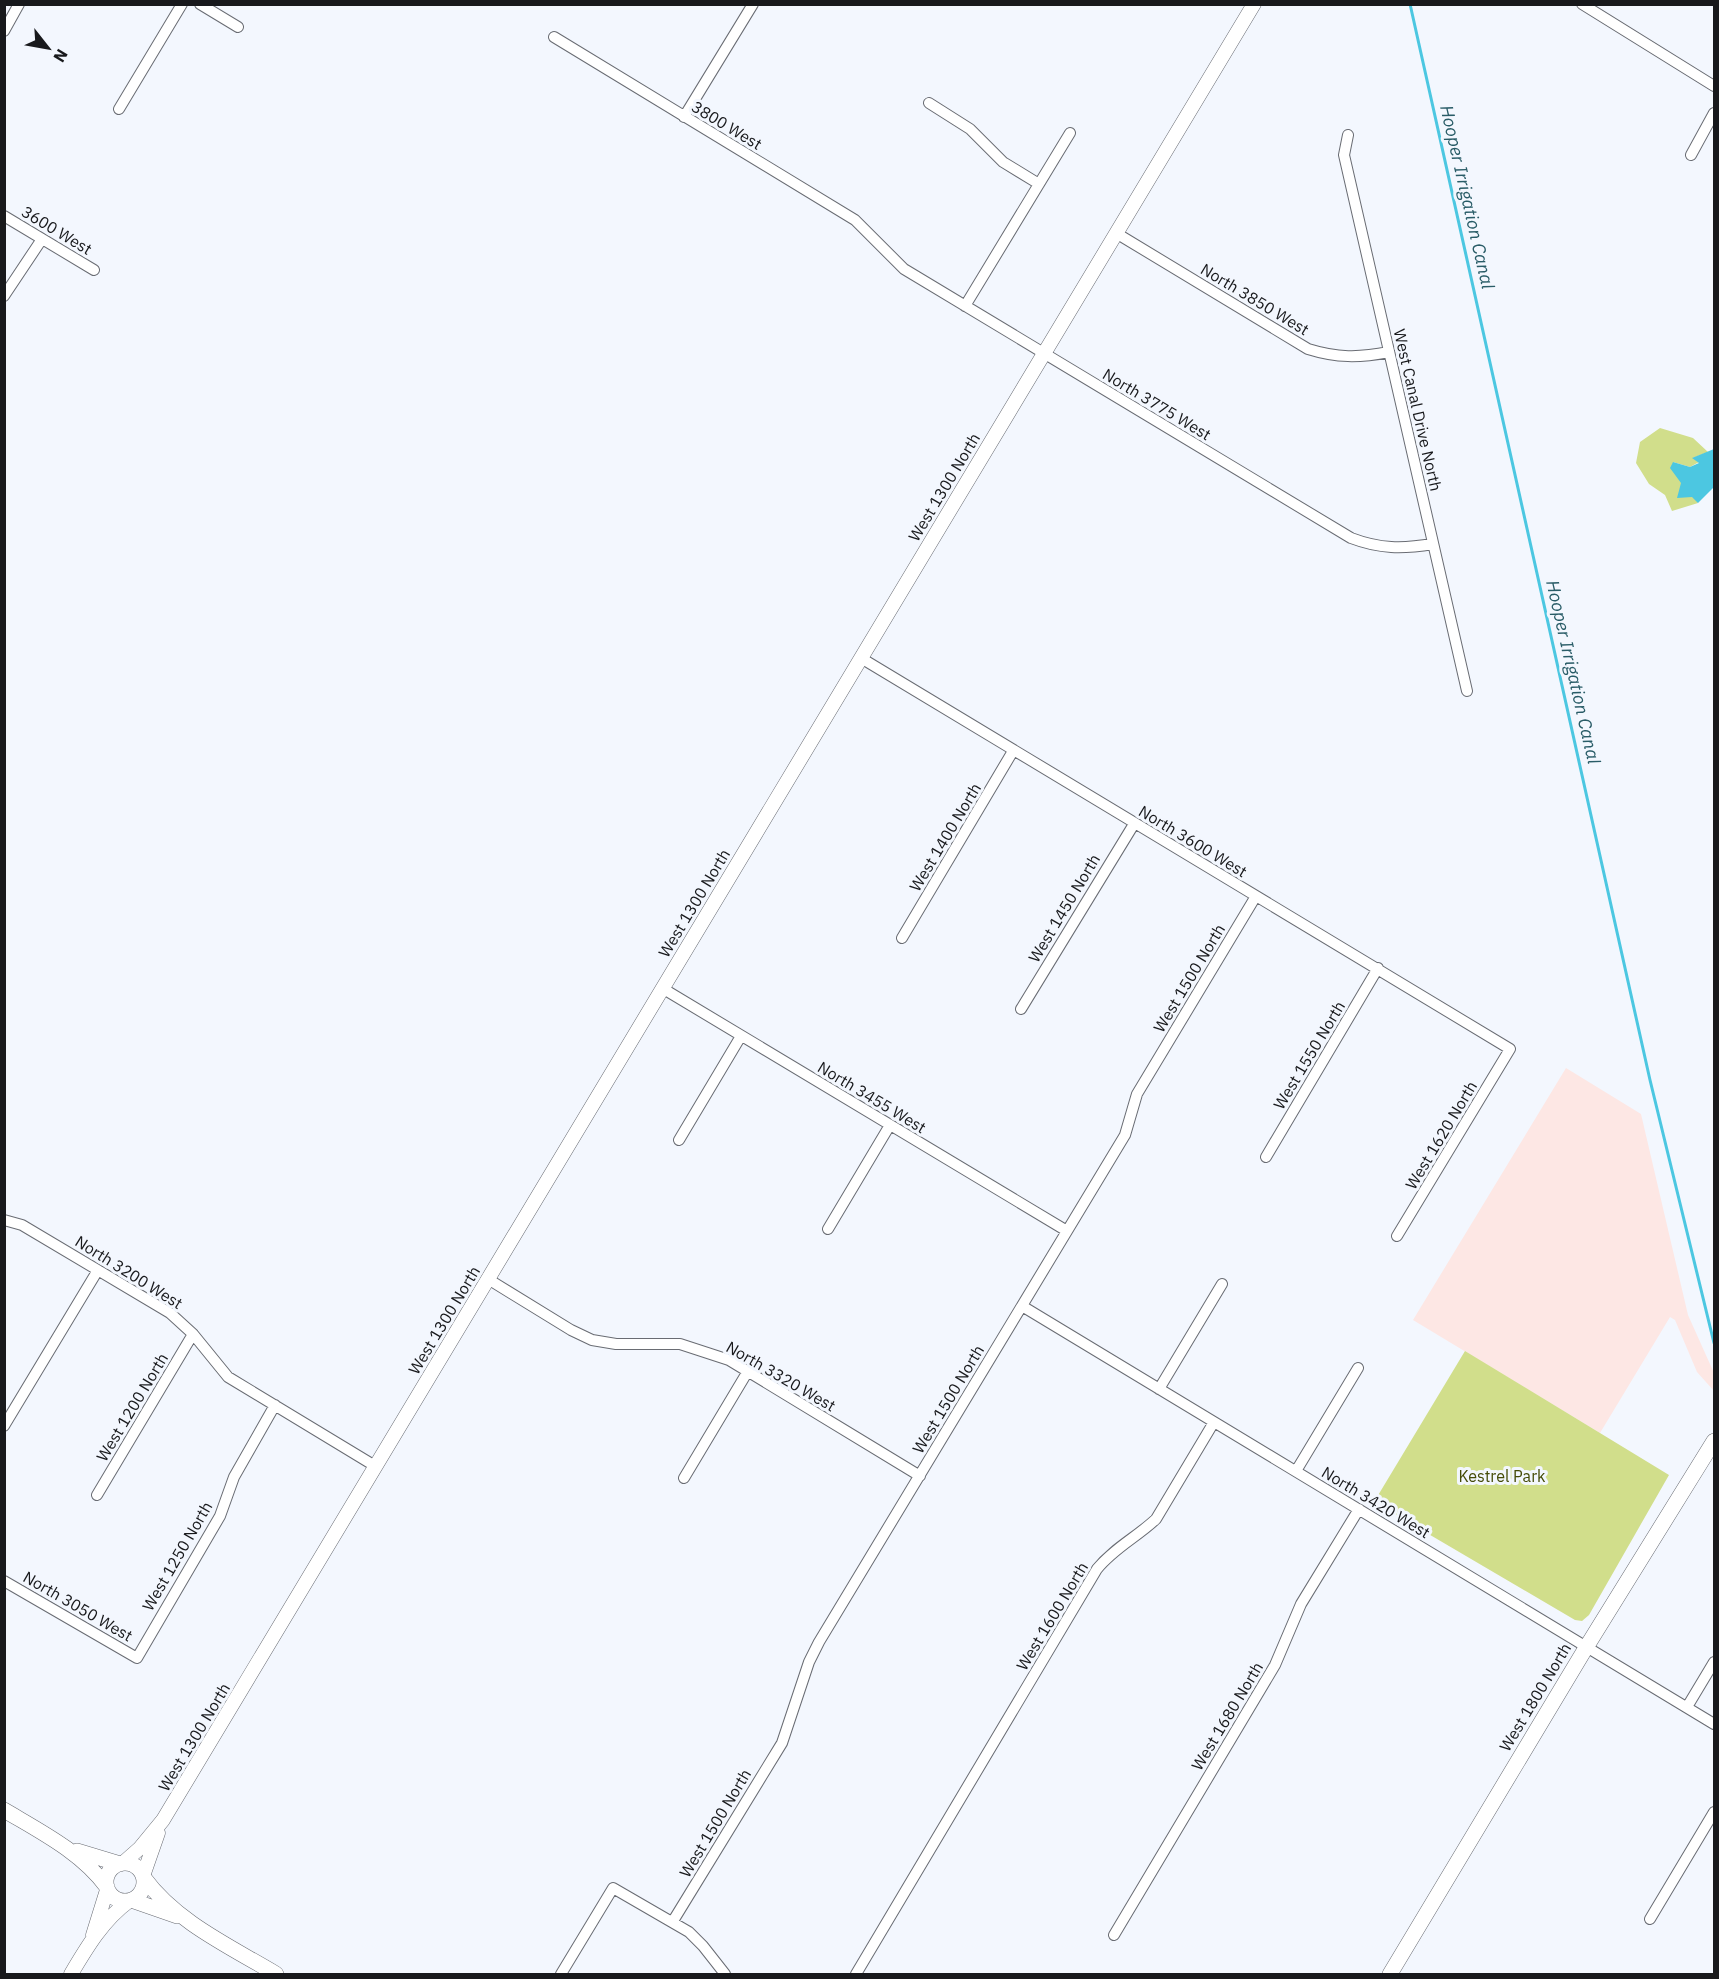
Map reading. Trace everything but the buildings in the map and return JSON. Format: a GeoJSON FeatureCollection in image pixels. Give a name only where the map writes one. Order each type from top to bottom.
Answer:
{"type":"FeatureCollection","features":[{"type":"Feature","properties":{"kind":"main road","name":"West 1800 North"},"geometry":{"type":"LineString","coordinates":[[1390,1974],[1587,1646],[1714,1441]]}},
{"type":"Feature","properties":{"kind":"main road"},"geometry":{"type":"LineString","coordinates":[[4,1810],[62,1845],[94,1871],[116,1899],[130,1901],[188,1920]]}},
{"type":"Feature","properties":{"kind":"main road"},"geometry":{"type":"LineString","coordinates":[[62,1845],[96,1859],[135,1866],[164,1901],[188,1920],[276,1974]]}},
{"type":"Feature","properties":{"kind":"main road"},"geometry":{"type":"LineString","coordinates":[[107,1888],[110,1870],[122,1863]]}},
{"type":"Feature","properties":{"kind":"main road"},"geometry":{"type":"LineString","coordinates":[[130,1901],[140,1894],[143,1877]]}},
{"type":"Feature","properties":{"kind":"street"},"geometry":{"type":"LineString","coordinates":[[4,31],[19,4]]}},
{"type":"Feature","properties":{"kind":"street"},"geometry":{"type":"LineString","coordinates":[[119,109],[182,4]]}},
{"type":"Feature","properties":{"kind":"street"},"geometry":{"type":"LineString","coordinates":[[200,4],[238,27]]}},
{"type":"Feature","properties":{"kind":"street"},"geometry":{"type":"LineString","coordinates":[[684,117],[753,4]]}},
{"type":"Feature","properties":{"kind":"street","name":"West 1300 North"},"geometry":{"type":"LineString","coordinates":[[122,1863],[140,1848],[163,1820],[1254,4]]}},
{"type":"Feature","properties":{"kind":"street"},"geometry":{"type":"LineString","coordinates":[[1582,4],[1714,86]]}},
{"type":"Feature","properties":{"kind":"street","name":"3800 West"},"geometry":{"type":"LineString","coordinates":[[554,38],[855,220],[880,245]]}},
{"type":"Feature","properties":{"kind":"street"},"geometry":{"type":"LineString","coordinates":[[929,103],[970,129],[1004,162],[1039,184]]}},
{"type":"Feature","properties":{"kind":"street"},"geometry":{"type":"LineString","coordinates":[[1691,155],[1714,113]]}},
{"type":"Feature","properties":{"kind":"street"},"geometry":{"type":"LineString","coordinates":[[965,306],[1070,133]]}},
{"type":"Feature","properties":{"kind":"street","name":"West Canal Drive North"},"geometry":{"type":"LineString","coordinates":[[1348,135],[1344,155],[1467,691]]}},
{"type":"Feature","properties":{"kind":"street","name":"3600 West"},"geometry":{"type":"LineString","coordinates":[[4,216],[94,270]]}},
{"type":"Feature","properties":{"kind":"street","name":"North 3850 West"},"geometry":{"type":"LineString","coordinates":[[1116,233],[1308,349],[1334,357],[1352,358],[1389,352]]}},
{"type":"Feature","properties":{"kind":"street"},"geometry":{"type":"LineString","coordinates":[[4,296],[42,239]]}},
{"type":"Feature","properties":{"kind":"street","name":"North 3775 West"},"geometry":{"type":"LineString","coordinates":[[880,245],[904,269],[1351,538],[1375,547],[1401,549],[1433,544]]}},
{"type":"Feature","properties":{"kind":"street","name":"North 3600 West"},"geometry":{"type":"LineString","coordinates":[[861,657],[1013,752],[1378,968],[1510,1049]]}},
{"type":"Feature","properties":{"kind":"street","name":"West 1400 North"},"geometry":{"type":"LineString","coordinates":[[902,938],[1013,752]]}},
{"type":"Feature","properties":{"kind":"street","name":"West 1450 North"},"geometry":{"type":"LineString","coordinates":[[1021,1009],[1134,824]]}},
{"type":"Feature","properties":{"kind":"street","name":"West 1500 North"},"geometry":{"type":"LineString","coordinates":[[673,1921],[782,1743],[809,1662],[819,1642],[1125,1135],[1137,1094],[1256,896]]}},
{"type":"Feature","properties":{"kind":"street","name":"West 1550 North"},"geometry":{"type":"LineString","coordinates":[[1266,1158],[1378,968]]}},
{"type":"Feature","properties":{"kind":"street","name":"North 3455 West"},"geometry":{"type":"LineString","coordinates":[[662,988],[1067,1231]]}},
{"type":"Feature","properties":{"kind":"street"},"geometry":{"type":"LineString","coordinates":[[680,1140],[741,1036]]}},
{"type":"Feature","properties":{"kind":"street","name":"West 1620 North"},"geometry":{"type":"LineString","coordinates":[[1397,1236],[1510,1049]]}},
{"type":"Feature","properties":{"kind":"street"},"geometry":{"type":"LineString","coordinates":[[828,1229],[890,1125]]}},
{"type":"Feature","properties":{"kind":"street","name":"North 3200 West"},"geometry":{"type":"LineString","coordinates":[[4,1220],[22,1225],[170,1313],[194,1334],[228,1377],[375,1466]]}},
{"type":"Feature","properties":{"kind":"street"},"geometry":{"type":"LineString","coordinates":[[4,1426],[98,1270]]}},
{"type":"Feature","properties":{"kind":"street","name":"North 3320 West"},"geometry":{"type":"LineString","coordinates":[[488,1279],[570,1330],[592,1340],[616,1344],[680,1344],[707,1351],[748,1371],[920,1476]]}},
{"type":"Feature","properties":{"kind":"street"},"geometry":{"type":"LineString","coordinates":[[1159,1389],[1222,1284]]}},
{"type":"Feature","properties":{"kind":"street","name":"North 3420 West"},"geometry":{"type":"LineString","coordinates":[[1022,1306],[1714,1724]]}},
{"type":"Feature","properties":{"kind":"street","name":"West 1200 North"},"geometry":{"type":"LineString","coordinates":[[96,1496],[194,1334]]}},
{"type":"Feature","properties":{"kind":"street"},"geometry":{"type":"LineString","coordinates":[[1296,1471],[1358,1368]]}},
{"type":"Feature","properties":{"kind":"street"},"geometry":{"type":"LineString","coordinates":[[684,1478],[748,1371]]}},
{"type":"Feature","properties":{"kind":"street","name":"West 1250 North"},"geometry":{"type":"LineString","coordinates":[[136,1658],[220,1516],[234,1477],[275,1405]]}},
{"type":"Feature","properties":{"kind":"street","name":"West 1600 North"},"geometry":{"type":"LineString","coordinates":[[856,1974],[1097,1569],[1108,1555],[1143,1532],[1156,1519],[1214,1422]]}},
{"type":"Feature","properties":{"kind":"street","name":"West 1680 North"},"geometry":{"type":"LineString","coordinates":[[1114,1935],[1275,1665],[1300,1604],[1359,1509]]}},
{"type":"Feature","properties":{"kind":"street","name":"North 3050 West"},"geometry":{"type":"LineString","coordinates":[[4,1581],[136,1658]]}},
{"type":"Feature","properties":{"kind":"street"},"geometry":{"type":"LineString","coordinates":[[1687,1707],[1714,1662]]}},
{"type":"Feature","properties":{"kind":"street"},"geometry":{"type":"LineString","coordinates":[[1650,1919],[1714,1812]]}},
{"type":"Feature","properties":{"kind":"street","name":"West 1300 North"},"geometry":{"type":"LineString","coordinates":[[143,1877],[163,1820]]}},
{"type":"Feature","properties":{"kind":"street"},"geometry":{"type":"LineString","coordinates":[[93,1937],[107,1888]]}},
{"type":"Feature","properties":{"kind":"street"},"geometry":{"type":"LineString","coordinates":[[561,1974],[614,1888],[673,1921],[703,1946],[724,1974]]}},
{"type":"Feature","properties":{"kind":"street"},"geometry":{"type":"LineString","coordinates":[[71,1974],[93,1937],[117,1910],[130,1901]]}},
{"type":"Feature","properties":{"kind":"shaded area"},"geometry":{"type":"Polygon","coordinates":[[[1566,1068],[1641,1114],[1688,1315],[1714,1373],[1714,1391],[1697,1372],[1675,1320],[1670,1317],[1600,1433],[1413,1320],[1566,1068]]]}},
{"type":"Feature","properties":{"kind":"green space"},"geometry":{"type":"Polygon","coordinates":[[[1660,428],[1693,438],[1708,452],[1693,458],[1699,462],[1690,467],[1673,462],[1698,503],[1672,511],[1665,495],[1649,484],[1636,463],[1640,442],[1660,428]]]}},
{"type":"Feature","properties":{"kind":"green space","name":"Kestrel Park"},"geometry":{"type":"Polygon","coordinates":[[[1465,1351],[1669,1475],[1589,1615],[1582,1621],[1575,1620],[1374,1502],[1465,1351]]]}},
{"type":"Feature","properties":{"kind":"water"},"geometry":{"type":"Polygon","coordinates":[[[1714,449],[1714,487],[1698,503],[1692,497],[1677,498],[1681,483],[1670,468],[1673,462],[1690,467],[1699,463],[1692,458],[1714,449]]]}},
{"type":"Feature","properties":{"kind":"waterway","name":"Hooper Irrigation Canal"},"geometry":{"type":"LineString","coordinates":[[1410,4],[1650,1080],[1714,1343]]}}]}
